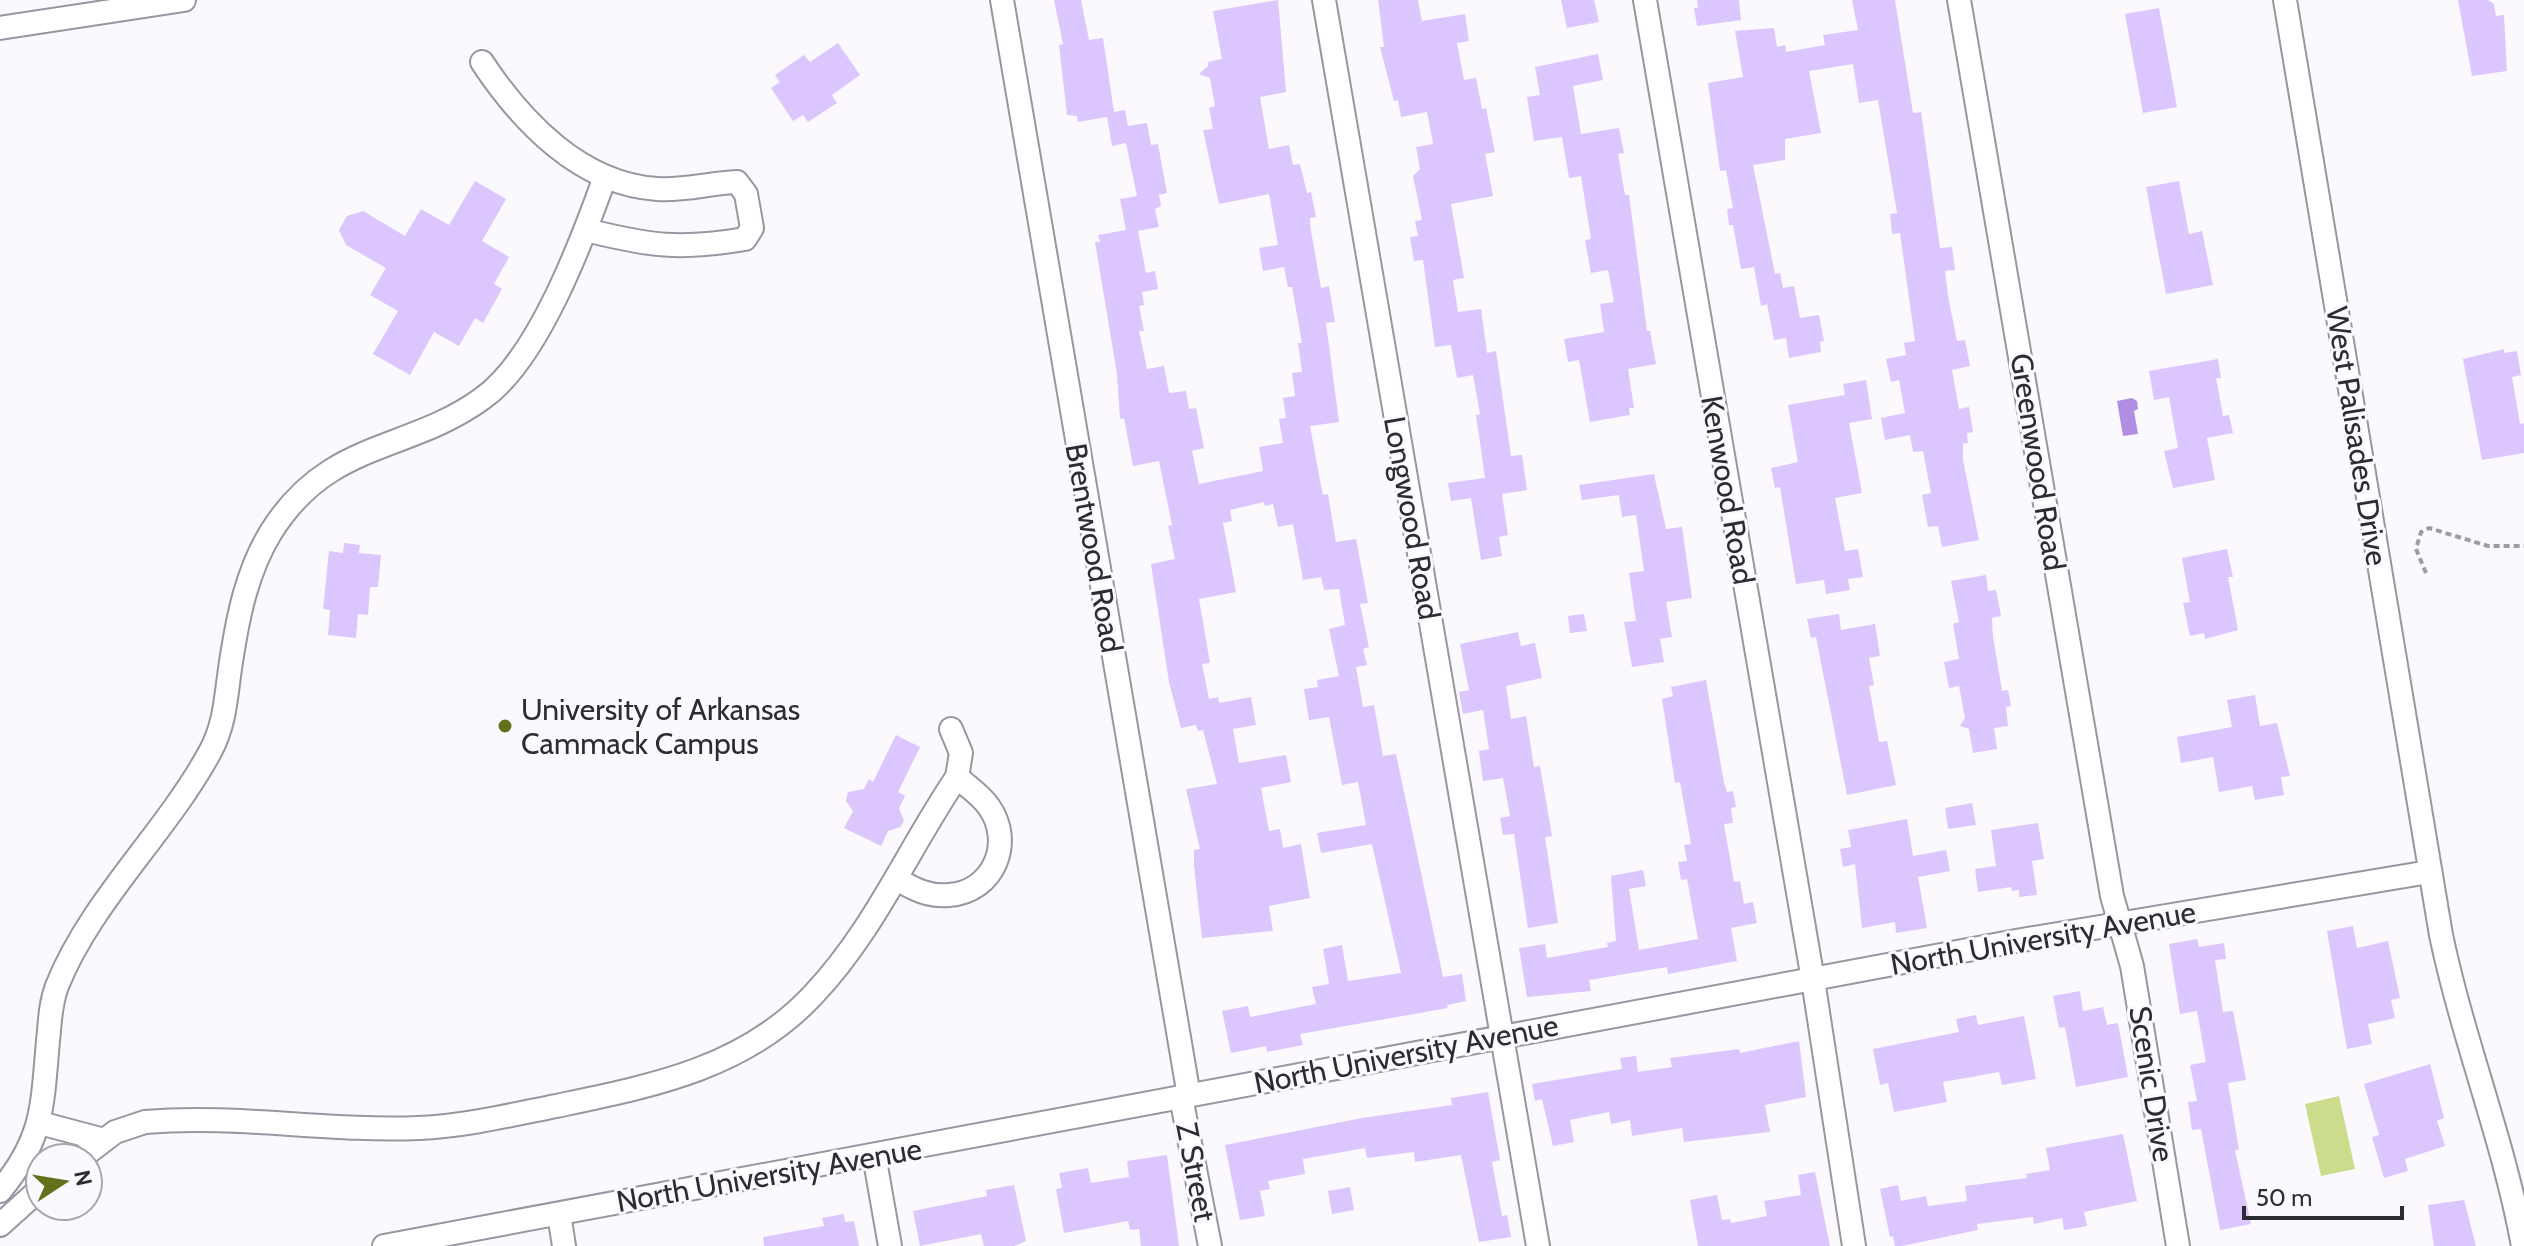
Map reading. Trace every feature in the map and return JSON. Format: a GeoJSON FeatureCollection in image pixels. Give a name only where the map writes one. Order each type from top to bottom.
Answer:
{"type":"FeatureCollection","features":[{"type":"Feature","properties":{"kind":"street"},"geometry":{"type":"LineString","coordinates":[[0,28],[48,10],[184,0]]}},
{"type":"Feature","properties":{"kind":"street","name":"Brentwood Road"},"geometry":{"type":"LineString","coordinates":[[1002,0],[1185,1096]]}},
{"type":"Feature","properties":{"kind":"street","name":"Longwood Road"},"geometry":{"type":"LineString","coordinates":[[1324,0],[1538,1246]]}},
{"type":"Feature","properties":{"kind":"street","name":"Kenwood Road"},"geometry":{"type":"LineString","coordinates":[[1645,0],[1813,980],[1854,1246]]}},
{"type":"Feature","properties":{"kind":"street","name":"Greenwood Road"},"geometry":{"type":"LineString","coordinates":[[1959,0],[2064,622],[2120,924]]}},
{"type":"Feature","properties":{"kind":"street","name":"West Palisades Drive"},"geometry":{"type":"LineString","coordinates":[[2285,0],[2429,872],[2457,1010],[2510,1186],[2523,1246]]}},
{"type":"Feature","properties":{"kind":"street"},"geometry":{"type":"LineString","coordinates":[[482,62],[523,120],[605,177],[657,189],[737,182],[746,194],[752,228],[745,239],[693,248],[656,245],[586,230]]}},
{"type":"Feature","properties":{"kind":"street"},"geometry":{"type":"LineString","coordinates":[[0,1191],[22,1165],[40,1123],[52,1004],[57,987],[87,929],[153,841],[210,751],[228,699],[247,586],[273,529],[293,503],[323,474],[350,458],[466,409],[497,387],[531,339],[586,230],[605,177]]}},
{"type":"Feature","properties":{"kind":"street"},"geometry":{"type":"LineString","coordinates":[[101,1142],[133,1125],[157,1121],[418,1128],[500,1117],[686,1076],[765,1035],[812,996],[845,957],[897,879],[957,777],[961,753],[951,729]]}},
{"type":"Feature","properties":{"kind":"street"},"geometry":{"type":"LineString","coordinates":[[897,879],[926,893],[949,896],[972,889],[991,871],[1001,846],[996,820],[981,797],[957,777]]}},
{"type":"Feature","properties":{"kind":"street","name":"North University Avenue"},"geometry":{"type":"LineString","coordinates":[[384,1246],[1503,1035],[2429,872]]}},
{"type":"Feature","properties":{"kind":"street","name":"Scenic Drive"},"geometry":{"type":"LineString","coordinates":[[2120,924],[2132,966],[2175,1245]]}},
{"type":"Feature","properties":{"kind":"street","name":"Z Street"},"geometry":{"type":"LineString","coordinates":[[1185,1096],[1210,1246]]}},
{"type":"Feature","properties":{"kind":"street"},"geometry":{"type":"LineString","coordinates":[[40,1123],[104,1140]]}},
{"type":"Feature","properties":{"kind":"street"},"geometry":{"type":"LineString","coordinates":[[874,1155],[890,1246]]}},
{"type":"Feature","properties":{"kind":"street"},"geometry":{"type":"LineString","coordinates":[[0,1225],[24,1203]]}},
{"type":"Feature","properties":{"kind":"street"},"geometry":{"type":"LineString","coordinates":[[559,1214],[564,1246]]}},
{"type":"Feature","properties":{"kind":"path"},"geometry":{"type":"LineString","coordinates":[[2426,573],[2416,549],[2421,532],[2429,528],[2488,546],[2524,546]]}},
{"type":"Feature","properties":{"kind":"green space"},"geometry":{"type":"Polygon","coordinates":[[[2339,1096],[2355,1169],[2321,1176],[2305,1104],[2339,1096]]]}},
{"type":"Feature","properties":{"kind":"shaded area"},"geometry":{"type":"Polygon","coordinates":[[[2132,398],[2137,401],[2138,409],[2134,411],[2138,434],[2123,436],[2117,401],[2132,398]]]}},
{"type":"Feature","properties":{"kind":"building"},"geometry":{"type":"Polygon","coordinates":[[[1054,0],[1081,0],[1089,40],[1103,38],[1114,112],[1125,110],[1128,126],[1147,123],[1151,145],[1158,144],[1167,193],[1159,195],[1161,206],[1155,209],[1159,227],[1138,231],[1146,273],[1155,271],[1158,289],[1142,292],[1144,305],[1139,306],[1144,331],[1139,331],[1147,369],[1164,366],[1169,393],[1186,391],[1189,409],[1196,408],[1204,448],[1192,451],[1199,484],[1263,471],[1259,447],[1283,443],[1279,419],[1286,418],[1283,398],[1295,396],[1292,373],[1302,372],[1298,343],[1302,343],[1292,287],[1288,287],[1284,267],[1263,271],[1259,248],[1278,245],[1269,194],[1219,204],[1203,130],[1213,129],[1209,108],[1215,106],[1210,78],[1199,74],[1208,62],[1222,59],[1213,11],[1278,0],[1286,92],[1260,97],[1269,149],[1289,145],[1293,165],[1300,164],[1307,193],[1311,192],[1316,217],[1310,218],[1310,225],[1321,288],[1329,286],[1335,322],[1326,323],[1339,422],[1310,426],[1321,486],[1323,495],[1328,494],[1336,542],[1356,539],[1368,603],[1360,604],[1369,647],[1363,649],[1367,665],[1356,667],[1363,707],[1374,705],[1383,756],[1396,754],[1443,977],[1462,974],[1466,1001],[1447,1005],[1448,1008],[1300,1034],[1303,1045],[1267,1052],[1266,1046],[1231,1053],[1222,1011],[1248,1006],[1250,1017],[1316,1004],[1312,987],[1329,984],[1323,949],[1342,945],[1348,981],[1401,973],[1372,844],[1321,853],[1317,833],[1366,825],[1358,782],[1342,785],[1329,717],[1309,720],[1304,689],[1318,687],[1317,680],[1339,676],[1329,629],[1345,625],[1339,589],[1324,590],[1321,577],[1303,580],[1293,524],[1278,527],[1273,504],[1265,506],[1264,502],[1230,510],[1232,521],[1223,523],[1236,592],[1199,599],[1210,663],[1202,664],[1209,699],[1218,697],[1219,703],[1251,697],[1256,725],[1233,729],[1239,763],[1286,755],[1291,782],[1261,788],[1269,831],[1280,829],[1283,848],[1301,844],[1310,898],[1269,906],[1273,931],[1202,938],[1194,865],[1194,850],[1200,849],[1186,789],[1217,784],[1203,730],[1198,731],[1196,725],[1181,728],[1169,682],[1151,564],[1175,559],[1168,526],[1172,525],[1159,461],[1133,466],[1124,418],[1120,419],[1117,374],[1095,242],[1100,242],[1098,235],[1126,230],[1120,199],[1137,196],[1126,143],[1112,146],[1107,117],[1078,122],[1077,116],[1067,115],[1059,45],[1063,44],[1054,0]]]}},
{"type":"Feature","properties":{"kind":"building"},"geometry":{"type":"Polygon","coordinates":[[[1378,0],[1418,0],[1422,21],[1465,14],[1469,41],[1457,43],[1464,80],[1476,78],[1482,109],[1486,108],[1495,152],[1485,154],[1493,196],[1451,204],[1464,278],[1453,280],[1458,312],[1481,309],[1487,353],[1496,351],[1511,456],[1522,455],[1527,490],[1502,494],[1508,535],[1499,537],[1502,556],[1481,560],[1471,498],[1451,501],[1448,483],[1485,478],[1476,415],[1480,414],[1473,375],[1457,378],[1451,345],[1435,347],[1423,260],[1414,261],[1410,237],[1418,236],[1415,221],[1422,220],[1413,176],[1420,169],[1416,147],[1433,144],[1427,112],[1401,117],[1398,100],[1394,101],[1380,47],[1384,47],[1378,0]]]}},
{"type":"Feature","properties":{"kind":"building"},"geometry":{"type":"Polygon","coordinates":[[[1561,0],[1594,0],[1599,22],[1567,28],[1561,0]]]}},
{"type":"Feature","properties":{"kind":"building"},"geometry":{"type":"Polygon","coordinates":[[[1697,0],[1739,0],[1741,20],[1697,26],[1694,8],[1698,8],[1697,0]]]}},
{"type":"Feature","properties":{"kind":"building"},"geometry":{"type":"Polygon","coordinates":[[[1852,0],[1895,0],[1913,113],[1921,112],[1940,248],[1952,247],[1955,270],[1945,271],[1948,296],[1957,341],[1965,340],[1970,366],[1952,370],[1959,409],[1969,407],[1973,432],[1967,433],[1968,443],[1963,444],[1963,460],[1979,540],[1942,547],[1938,526],[1928,527],[1922,495],[1931,493],[1923,451],[1913,452],[1910,435],[1885,440],[1881,418],[1905,413],[1899,380],[1891,382],[1886,359],[1906,355],[1904,343],[1915,341],[1900,233],[1892,234],[1890,214],[1897,213],[1878,100],[1859,103],[1853,64],[1809,71],[1821,133],[1785,139],[1785,160],[1753,165],[1775,274],[1780,273],[1783,288],[1794,286],[1800,318],[1819,315],[1824,341],[1820,342],[1821,352],[1789,358],[1786,338],[1774,340],[1767,304],[1761,306],[1754,267],[1741,269],[1733,225],[1729,225],[1727,209],[1733,208],[1726,170],[1720,171],[1708,83],[1743,77],[1735,31],[1774,28],[1777,47],[1785,45],[1786,52],[1825,45],[1823,35],[1858,30],[1852,0]]]}},
{"type":"Feature","properties":{"kind":"building"},"geometry":{"type":"Polygon","coordinates":[[[2458,0],[2488,0],[2494,4],[2496,16],[2504,15],[2507,71],[2472,76],[2458,0]]]}},
{"type":"Feature","properties":{"kind":"building"},"geometry":{"type":"Polygon","coordinates":[[[2159,8],[2177,107],[2143,113],[2125,14],[2159,8]]]}},
{"type":"Feature","properties":{"kind":"building"},"geometry":{"type":"Polygon","coordinates":[[[838,43],[860,75],[832,95],[837,103],[808,122],[803,115],[793,121],[771,88],[780,82],[775,75],[804,55],[810,62],[838,43]]]}},
{"type":"Feature","properties":{"kind":"building"},"geometry":{"type":"Polygon","coordinates":[[[1598,54],[1603,80],[1573,86],[1581,134],[1619,128],[1624,153],[1618,154],[1625,195],[1629,195],[1647,331],[1650,331],[1656,364],[1628,369],[1634,408],[1629,408],[1630,415],[1590,422],[1579,360],[1568,362],[1564,339],[1604,332],[1600,304],[1614,302],[1608,270],[1591,273],[1585,240],[1591,239],[1581,176],[1569,178],[1562,137],[1534,141],[1527,97],[1540,95],[1535,67],[1598,54]]]}},
{"type":"Feature","properties":{"kind":"building"},"geometry":{"type":"Polygon","coordinates":[[[475,181],[506,199],[482,241],[509,257],[494,284],[502,289],[483,323],[475,318],[459,346],[434,332],[410,375],[373,354],[398,311],[370,295],[386,268],[346,245],[339,230],[347,216],[363,211],[405,236],[421,209],[449,225],[475,181]]]}},
{"type":"Feature","properties":{"kind":"building"},"geometry":{"type":"Polygon","coordinates":[[[2179,181],[2189,234],[2202,231],[2213,285],[2166,294],[2146,187],[2179,181]]]}},
{"type":"Feature","properties":{"kind":"building"},"geometry":{"type":"Polygon","coordinates":[[[2504,349],[2504,353],[2517,351],[2521,375],[2512,377],[2520,424],[2524,423],[2524,453],[2482,460],[2463,359],[2504,349]]]}},
{"type":"Feature","properties":{"kind":"building"},"geometry":{"type":"Polygon","coordinates":[[[2218,359],[2221,378],[2216,378],[2223,416],[2229,415],[2233,433],[2207,438],[2215,480],[2173,488],[2164,451],[2178,448],[2169,397],[2154,400],[2149,371],[2218,359]]]}},
{"type":"Feature","properties":{"kind":"building"},"geometry":{"type":"Polygon","coordinates":[[[1866,380],[1872,419],[1849,423],[1862,493],[1835,498],[1845,551],[1858,549],[1863,577],[1848,579],[1850,590],[1826,594],[1824,580],[1796,584],[1780,487],[1775,488],[1771,468],[1798,462],[1788,405],[1845,395],[1843,384],[1866,380]]]}},
{"type":"Feature","properties":{"kind":"building"},"geometry":{"type":"Polygon","coordinates":[[[1654,474],[1666,529],[1682,527],[1692,598],[1666,602],[1672,637],[1660,639],[1664,662],[1632,667],[1624,622],[1636,621],[1629,573],[1644,571],[1636,515],[1622,517],[1619,495],[1582,500],[1579,485],[1654,474]]]}},
{"type":"Feature","properties":{"kind":"building"},"geometry":{"type":"Polygon","coordinates":[[[344,543],[360,545],[359,553],[381,555],[378,587],[370,587],[368,615],[358,614],[356,638],[328,635],[330,610],[323,609],[329,551],[343,553],[344,543]]]}},
{"type":"Feature","properties":{"kind":"building"},"geometry":{"type":"Polygon","coordinates":[[[2227,549],[2233,577],[2228,577],[2238,630],[2205,639],[2204,633],[2190,636],[2183,603],[2190,602],[2182,558],[2227,549]]]}},
{"type":"Feature","properties":{"kind":"building"},"geometry":{"type":"Polygon","coordinates":[[[1986,575],[1988,591],[1996,590],[2001,616],[1992,618],[1993,637],[2002,691],[2008,690],[2011,706],[2006,707],[2008,726],[1994,728],[1997,749],[1973,753],[1969,729],[1960,726],[1965,718],[1959,686],[1949,688],[1944,662],[1959,659],[1953,624],[1959,622],[1951,581],[1986,575]]]}},
{"type":"Feature","properties":{"kind":"building"},"geometry":{"type":"Polygon","coordinates":[[[1584,614],[1587,631],[1570,633],[1568,616],[1584,614]]]}},
{"type":"Feature","properties":{"kind":"building"},"geometry":{"type":"Polygon","coordinates":[[[1839,614],[1841,630],[1875,624],[1880,656],[1869,658],[1874,685],[1869,686],[1879,742],[1887,741],[1896,785],[1847,795],[1816,637],[1811,638],[1807,619],[1839,614]]]}},
{"type":"Feature","properties":{"kind":"building"},"geometry":{"type":"Polygon","coordinates":[[[1518,632],[1521,646],[1535,643],[1542,678],[1506,686],[1511,719],[1526,716],[1534,767],[1540,766],[1552,836],[1545,837],[1558,923],[1528,928],[1514,834],[1503,835],[1500,818],[1510,816],[1503,778],[1483,781],[1479,751],[1489,749],[1483,710],[1463,714],[1459,692],[1469,690],[1460,644],[1518,632]]]}},
{"type":"Feature","properties":{"kind":"building"},"geometry":{"type":"Polygon","coordinates":[[[1706,680],[1724,783],[1727,792],[1733,791],[1736,807],[1731,808],[1733,823],[1724,824],[1734,882],[1740,881],[1744,904],[1753,902],[1757,923],[1731,928],[1737,961],[1668,974],[1667,967],[1589,980],[1591,991],[1527,997],[1519,948],[1545,944],[1547,958],[1608,947],[1607,943],[1616,941],[1611,876],[1643,870],[1646,886],[1629,889],[1639,950],[1698,939],[1687,879],[1681,880],[1678,862],[1687,861],[1684,845],[1691,844],[1680,782],[1675,783],[1662,699],[1673,696],[1671,687],[1706,680]]]}},
{"type":"Feature","properties":{"kind":"building"},"geometry":{"type":"Polygon","coordinates":[[[2255,695],[2260,726],[2277,723],[2290,776],[2281,777],[2284,795],[2255,800],[2252,786],[2219,792],[2213,757],[2181,763],[2177,737],[2232,727],[2227,700],[2255,695]]]}},
{"type":"Feature","properties":{"kind":"building"},"geometry":{"type":"Polygon","coordinates":[[[896,735],[920,747],[898,792],[905,796],[899,808],[904,821],[900,827],[888,831],[881,846],[844,828],[853,811],[846,801],[848,792],[864,789],[869,779],[873,782],[896,735]]]}},
{"type":"Feature","properties":{"kind":"building"},"geometry":{"type":"Polygon","coordinates":[[[1972,803],[1976,825],[1948,829],[1945,808],[1972,803]]]}},
{"type":"Feature","properties":{"kind":"building"},"geometry":{"type":"Polygon","coordinates":[[[1907,819],[1913,856],[1946,850],[1950,871],[1918,877],[1927,928],[1896,933],[1895,922],[1862,928],[1855,864],[1843,867],[1840,849],[1851,847],[1848,830],[1907,819]]]}},
{"type":"Feature","properties":{"kind":"building"},"geometry":{"type":"Polygon","coordinates":[[[2038,823],[2044,859],[2032,861],[2037,895],[2019,897],[2019,890],[2012,891],[2011,887],[1978,892],[1975,869],[1996,866],[1991,830],[2038,823]]]}},
{"type":"Feature","properties":{"kind":"building"},"geometry":{"type":"Polygon","coordinates":[[[2353,926],[2357,948],[2388,941],[2400,998],[2391,1000],[2395,1018],[2368,1024],[2372,1044],[2347,1049],[2327,931],[2353,926]]]}},
{"type":"Feature","properties":{"kind":"building"},"geometry":{"type":"Polygon","coordinates":[[[2197,939],[2199,947],[2224,943],[2226,959],[2215,960],[2223,1012],[2233,1011],[2246,1080],[2228,1083],[2239,1150],[2235,1150],[2251,1224],[2220,1230],[2201,1129],[2192,1130],[2188,1102],[2197,1101],[2190,1065],[2206,1062],[2197,1011],[2180,1014],[2169,944],[2197,939]]]}},
{"type":"Feature","properties":{"kind":"building"},"geometry":{"type":"Polygon","coordinates":[[[2080,991],[2083,1011],[2103,1007],[2107,1025],[2118,1023],[2128,1077],[2076,1087],[2065,1027],[2059,1028],[2053,996],[2080,991]]]}},
{"type":"Feature","properties":{"kind":"building"},"geometry":{"type":"Polygon","coordinates":[[[1976,1015],[1978,1025],[2024,1016],[2036,1079],[2002,1085],[1999,1072],[1943,1082],[1947,1102],[1894,1112],[1888,1083],[1880,1085],[1873,1049],[1959,1032],[1956,1019],[1976,1015]]]}},
{"type":"Feature","properties":{"kind":"building"},"geometry":{"type":"Polygon","coordinates":[[[1799,1041],[1806,1097],[1765,1105],[1770,1132],[1684,1142],[1682,1128],[1632,1136],[1630,1120],[1611,1124],[1609,1112],[1570,1120],[1574,1142],[1553,1146],[1542,1099],[1535,1101],[1532,1084],[1622,1069],[1620,1058],[1636,1056],[1638,1072],[1672,1067],[1670,1058],[1739,1049],[1740,1053],[1799,1041]]]}},
{"type":"Feature","properties":{"kind":"building"},"geometry":{"type":"Polygon","coordinates":[[[2430,1064],[2444,1118],[2437,1121],[2445,1146],[2405,1159],[2408,1171],[2384,1178],[2372,1137],[2379,1135],[2364,1084],[2430,1064]]]}},
{"type":"Feature","properties":{"kind":"building"},"geometry":{"type":"Polygon","coordinates":[[[1488,1092],[1500,1160],[1492,1162],[1502,1216],[1507,1215],[1511,1237],[1479,1242],[1461,1155],[1415,1162],[1414,1152],[1367,1158],[1365,1148],[1303,1159],[1305,1174],[1268,1181],[1270,1189],[1260,1191],[1265,1216],[1240,1220],[1225,1145],[1362,1118],[1452,1105],[1451,1098],[1488,1092]]]}},
{"type":"Feature","properties":{"kind":"building"},"geometry":{"type":"Polygon","coordinates":[[[2123,1134],[2137,1201],[2084,1212],[2087,1226],[2064,1230],[2062,1218],[2034,1224],[2033,1217],[1977,1224],[1978,1230],[1902,1246],[1895,1246],[1893,1236],[1890,1237],[1880,1189],[1898,1185],[1901,1201],[1926,1196],[1928,1206],[1967,1201],[1965,1186],[2027,1178],[2026,1174],[2050,1170],[2046,1148],[2123,1134]]]}},
{"type":"Feature","properties":{"kind":"building"},"geometry":{"type":"Polygon","coordinates":[[[1167,1155],[1179,1246],[1141,1246],[1139,1229],[1130,1230],[1128,1221],[1064,1233],[1056,1189],[1062,1188],[1059,1173],[1088,1168],[1091,1183],[1129,1177],[1127,1161],[1167,1155]]]}},
{"type":"Feature","properties":{"kind":"building"},"geometry":{"type":"Polygon","coordinates":[[[1815,1172],[1830,1246],[1698,1246],[1690,1200],[1717,1195],[1722,1220],[1730,1219],[1731,1223],[1767,1216],[1764,1201],[1801,1195],[1798,1175],[1815,1172]]]}},
{"type":"Feature","properties":{"kind":"building"},"geometry":{"type":"Polygon","coordinates":[[[1014,1185],[1026,1241],[1014,1246],[984,1246],[981,1234],[920,1246],[913,1211],[987,1196],[986,1190],[1014,1185]]]}},
{"type":"Feature","properties":{"kind":"building"},"geometry":{"type":"Polygon","coordinates":[[[1350,1187],[1354,1210],[1332,1214],[1328,1191],[1350,1187]]]}},
{"type":"Feature","properties":{"kind":"building"},"geometry":{"type":"Polygon","coordinates":[[[2464,1200],[2476,1246],[2434,1246],[2428,1205],[2464,1200]]]}},
{"type":"Feature","properties":{"kind":"building"},"geometry":{"type":"Polygon","coordinates":[[[844,1214],[845,1222],[854,1221],[859,1246],[764,1246],[763,1237],[824,1226],[822,1218],[844,1214]]]}},
{"type":"Feature","properties":{"kind":"place","name":"University of Arkansas Cammack Campus"},"geometry":{"type":"Point","coordinates":[505,726]}}]}
